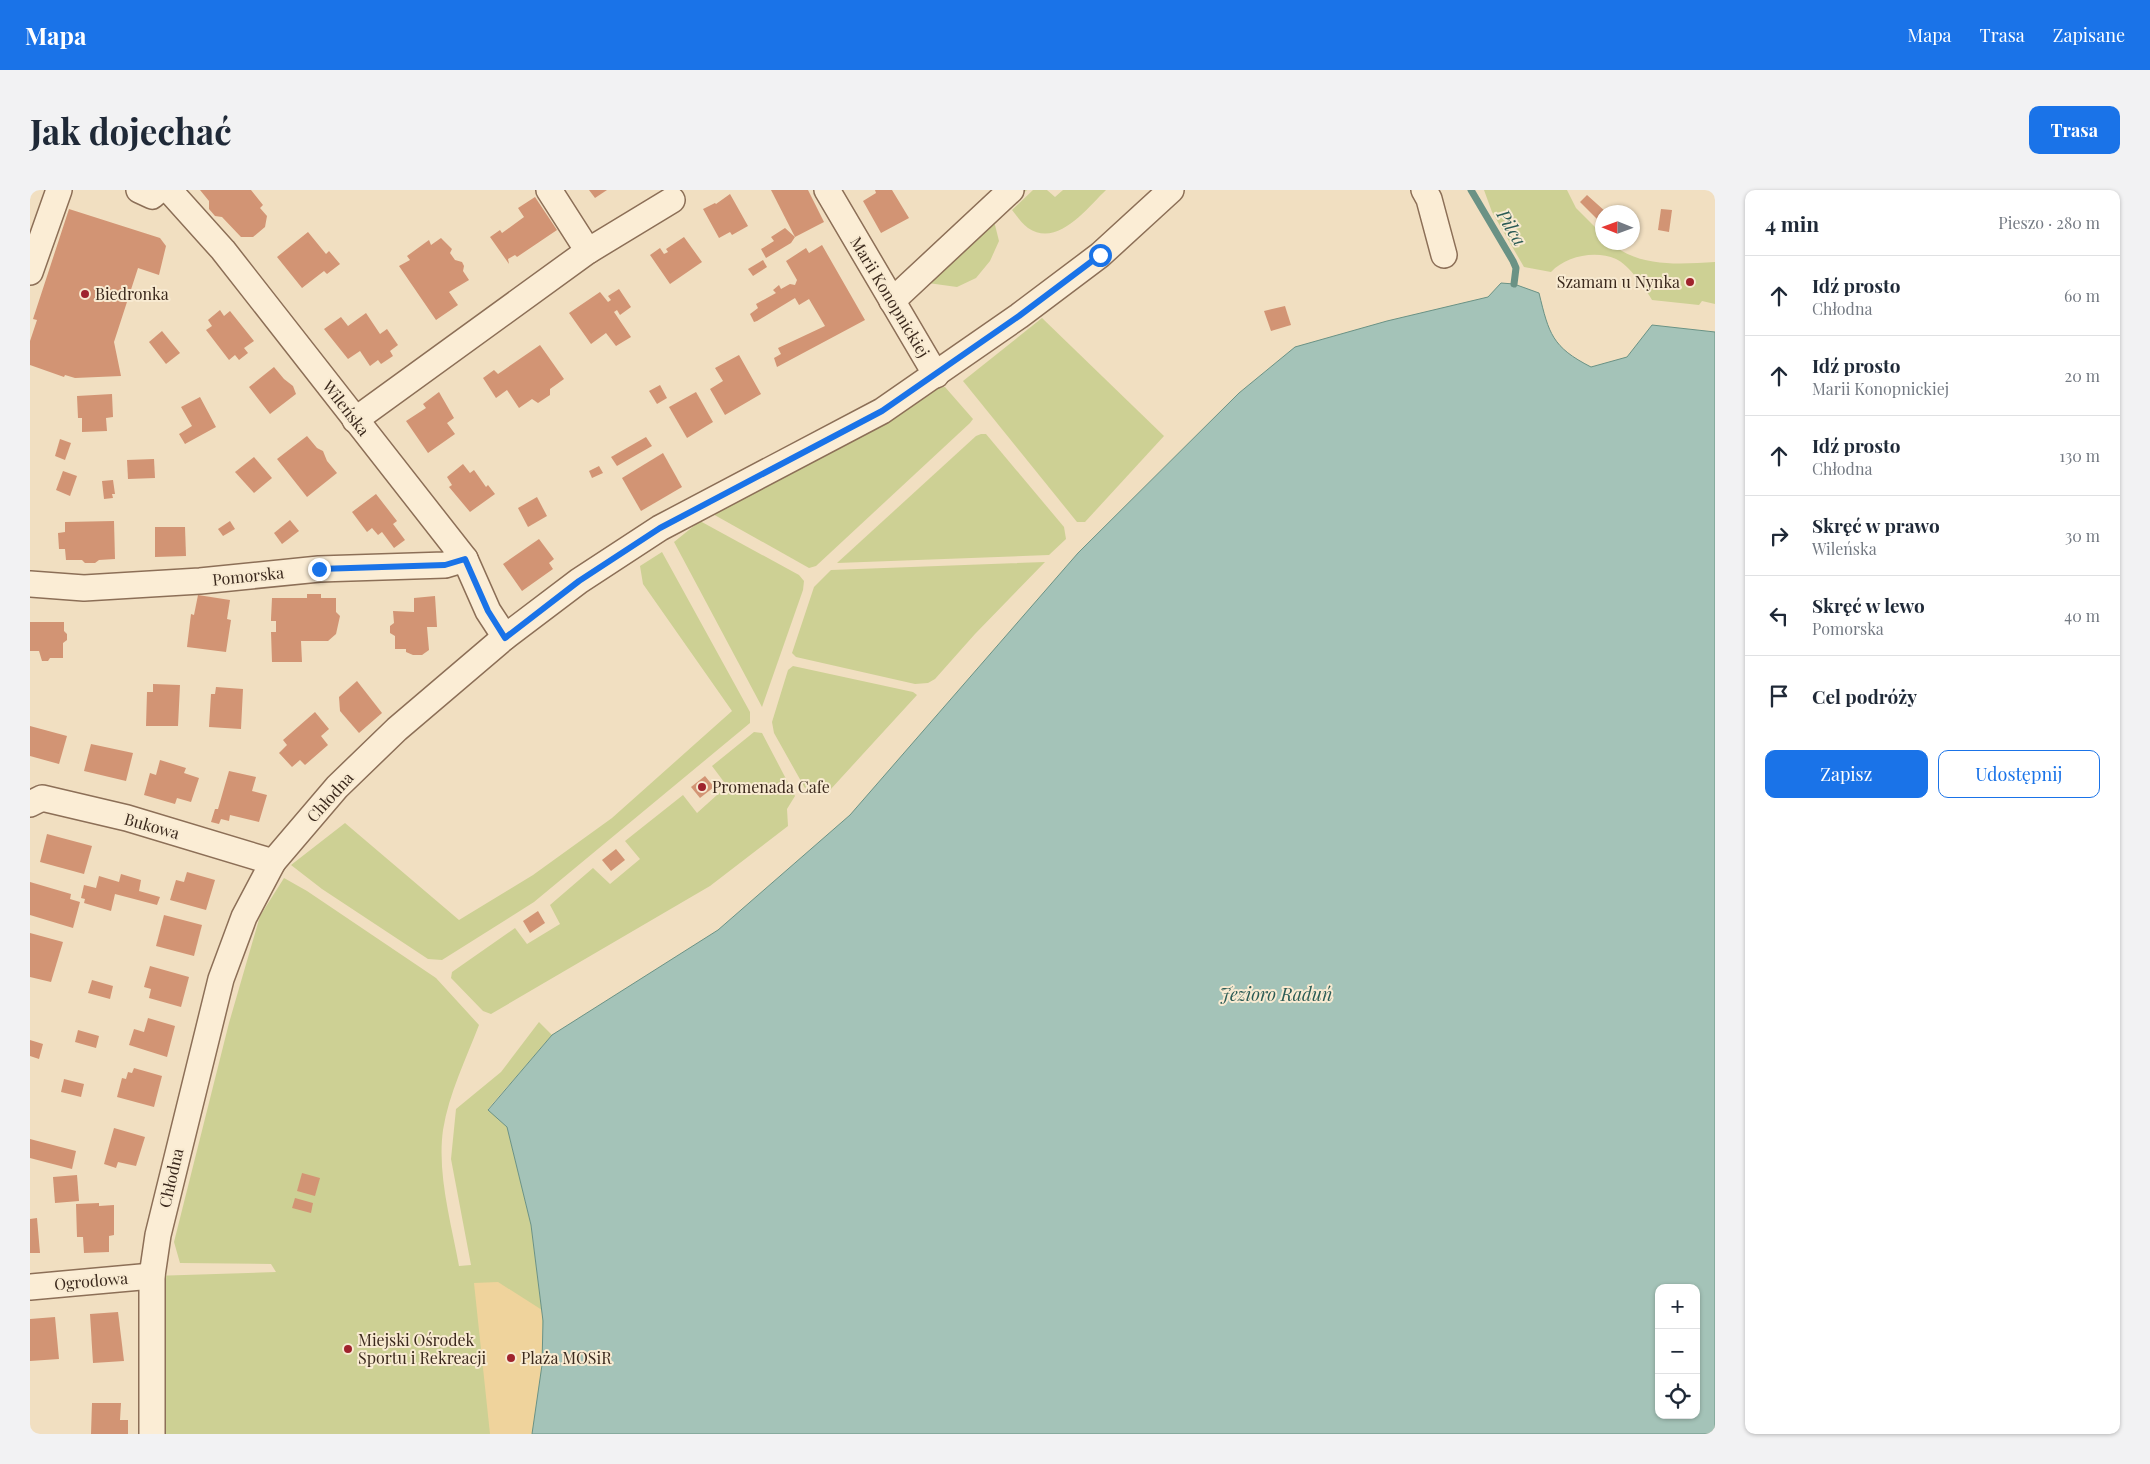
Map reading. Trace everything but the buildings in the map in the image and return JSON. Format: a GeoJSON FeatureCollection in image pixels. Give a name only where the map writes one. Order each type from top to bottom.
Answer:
{"type":"FeatureCollection","features":[{"type":"Feature","properties":{"kind":"street"},"geometry":{"type":"LineString","coordinates":[[30,272],[59,190]]}},
{"type":"Feature","properties":{"kind":"street"},"geometry":{"type":"LineString","coordinates":[[139,190],[152,196],[159,190]]}},
{"type":"Feature","properties":{"kind":"street","name":"Wileńska"},"geometry":{"type":"LineString","coordinates":[[169,190],[223,250],[354,420],[465,559],[488,611],[505,638]]}},
{"type":"Feature","properties":{"kind":"street"},"geometry":{"type":"LineString","coordinates":[[549,190],[588,251]]}},
{"type":"Feature","properties":{"kind":"street","name":"Marii Konopnickiej"},"geometry":{"type":"LineString","coordinates":[[827,190],[936,375],[882,411]]}},
{"type":"Feature","properties":{"kind":"street"},"geometry":{"type":"LineString","coordinates":[[892,301],[1011,190]]}},
{"type":"Feature","properties":{"kind":"street"},"geometry":{"type":"LineString","coordinates":[[936,375],[1100,255],[1171,190]]}},
{"type":"Feature","properties":{"kind":"street"},"geometry":{"type":"LineString","coordinates":[[1424,190],[1429,200],[1444,255]]}},
{"type":"Feature","properties":{"kind":"street"},"geometry":{"type":"LineString","coordinates":[[354,420],[588,251],[672,200]]}},
{"type":"Feature","properties":{"kind":"street","name":"Chłodna"},"geometry":{"type":"LineString","coordinates":[[152,1434],[152,1276],[160,1225],[221,979],[244,917],[273,862],[337,787],[397,729],[505,638],[579,581],[660,528],[882,411]]}},
{"type":"Feature","properties":{"kind":"street","name":"Pomorska"},"geometry":{"type":"LineString","coordinates":[[30,584],[84,588],[200,581],[319,569],[445,565],[465,559]]}},
{"type":"Feature","properties":{"kind":"street","name":"Bukowa"},"geometry":{"type":"LineString","coordinates":[[30,804],[42,798],[127,818],[273,862]]}},
{"type":"Feature","properties":{"kind":"street","name":"Ogrodowa"},"geometry":{"type":"LineString","coordinates":[[30,1287],[152,1276]]}},
{"type":"Feature","properties":{"kind":"green space"},"geometry":{"type":"Polygon","coordinates":[[[997,190],[1027,190],[994,221],[999,241],[990,261],[976,278],[957,287],[928,283],[997,190]]]}},
{"type":"Feature","properties":{"kind":"green space"},"geometry":{"type":"Polygon","coordinates":[[[1033,190],[1047,190],[1055,197],[1063,190],[1106,190],[1081,215],[1061,230],[1039,233],[1028,228],[1012,210],[1033,190]]]}},
{"type":"Feature","properties":{"kind":"green space"},"geometry":{"type":"Polygon","coordinates":[[[1484,190],[1567,190],[1576,208],[1595,227],[1595,250],[1621,250],[1634,257],[1661,263],[1715,262],[1715,304],[1702,301],[1699,305],[1652,300],[1626,266],[1608,256],[1590,255],[1573,258],[1557,266],[1551,272],[1524,267],[1492,212],[1484,190]]]}},
{"type":"Feature","properties":{"kind":"green space"},"geometry":{"type":"Polygon","coordinates":[[[1042,318],[1164,436],[1085,522],[1077,522],[963,381],[1042,318]]]}},
{"type":"Feature","properties":{"kind":"green space"},"geometry":{"type":"Polygon","coordinates":[[[945,387],[973,419],[816,566],[809,568],[711,513],[935,388],[945,387]]]}},
{"type":"Feature","properties":{"kind":"green space"},"geometry":{"type":"Polygon","coordinates":[[[986,434],[1064,527],[1066,539],[1049,555],[837,563],[976,436],[986,434]]]}},
{"type":"Feature","properties":{"kind":"green space"},"geometry":{"type":"Polygon","coordinates":[[[700,521],[799,575],[804,581],[803,590],[762,707],[674,542],[700,521]]]}},
{"type":"Feature","properties":{"kind":"green space"},"geometry":{"type":"Polygon","coordinates":[[[662,552],[750,712],[750,723],[534,902],[442,960],[428,959],[322,889],[291,865],[345,823],[459,920],[533,875],[612,818],[732,711],[643,584],[640,566],[662,552]]]}},
{"type":"Feature","properties":{"kind":"green space"},"geometry":{"type":"Polygon","coordinates":[[[1045,562],[975,634],[935,679],[928,683],[915,684],[796,657],[792,653],[814,587],[831,570],[1045,562]]]}},
{"type":"Feature","properties":{"kind":"green space"},"geometry":{"type":"Polygon","coordinates":[[[793,666],[913,692],[917,695],[830,790],[813,788],[806,790],[774,733],[772,722],[788,670],[793,666]]]}},
{"type":"Feature","properties":{"kind":"green space"},"geometry":{"type":"Polygon","coordinates":[[[754,732],[762,733],[795,796],[787,809],[788,826],[710,886],[491,1014],[483,1011],[451,978],[452,972],[515,928],[527,944],[560,924],[550,905],[593,868],[610,884],[640,859],[625,841],[683,795],[697,813],[727,786],[712,766],[754,732]]]}},
{"type":"Feature","properties":{"kind":"green space"},"geometry":{"type":"Polygon","coordinates":[[[284,878],[307,891],[436,978],[479,1025],[454,1089],[443,1130],[443,1181],[459,1266],[471,1265],[451,1159],[456,1109],[501,1072],[539,1022],[552,1035],[488,1109],[507,1127],[531,1225],[543,1321],[537,1434],[153,1434],[152,1276],[276,1272],[271,1264],[180,1263],[174,1242],[229,1023],[260,916],[284,878]]]}},
{"type":"Feature","properties":{"kind":"sand","name":"Plaża MOSiR"},"geometry":{"type":"Polygon","coordinates":[[[498,1282],[542,1310],[542,1365],[537,1434],[490,1434],[474,1283],[498,1282]]]}},
{"type":"Feature","properties":{"kind":"water","name":"Jezioro Raduń"},"geometry":{"type":"Polygon","coordinates":[[[1501,283],[1514,284],[1539,293],[1546,319],[1554,338],[1568,353],[1591,367],[1627,357],[1652,325],[1715,332],[1715,1434],[532,1434],[542,1365],[543,1321],[531,1225],[507,1127],[488,1110],[552,1035],[718,930],[850,815],[1078,553],[1239,393],[1295,347],[1387,321],[1488,297],[1501,283]]]}},
{"type":"Feature","properties":{"kind":"waterway","name":"Pilca"},"geometry":{"type":"LineString","coordinates":[[1471,190],[1513,261],[1516,268],[1514,284]]}},
{"type":"Feature","properties":{"kind":"place","name":"Szamam u Nynka"},"geometry":{"type":"Point","coordinates":[1690,282]}},
{"type":"Feature","properties":{"kind":"place","name":"Biedronka"},"geometry":{"type":"Point","coordinates":[85,294]}},
{"type":"Feature","properties":{"kind":"place","name":"Promenada Cafe"},"geometry":{"type":"Point","coordinates":[702,787]}},
{"type":"Feature","properties":{"kind":"place","name":"Miejski Ośrodek Sportu i Rekreacji"},"geometry":{"type":"Point","coordinates":[348,1349]}},
{"type":"Feature","properties":{"kind":"place","name":"Plaża MOSiR"},"geometry":{"type":"Point","coordinates":[511,1358]}},
{"type":"Feature","properties":{"kind":"route"},"geometry":{"type":"LineString","coordinates":[[319,569],[445,565],[465,559],[488,611],[505,638],[579,581],[660,528],[882,411],[1019,316],[1100,255]]}}]}
